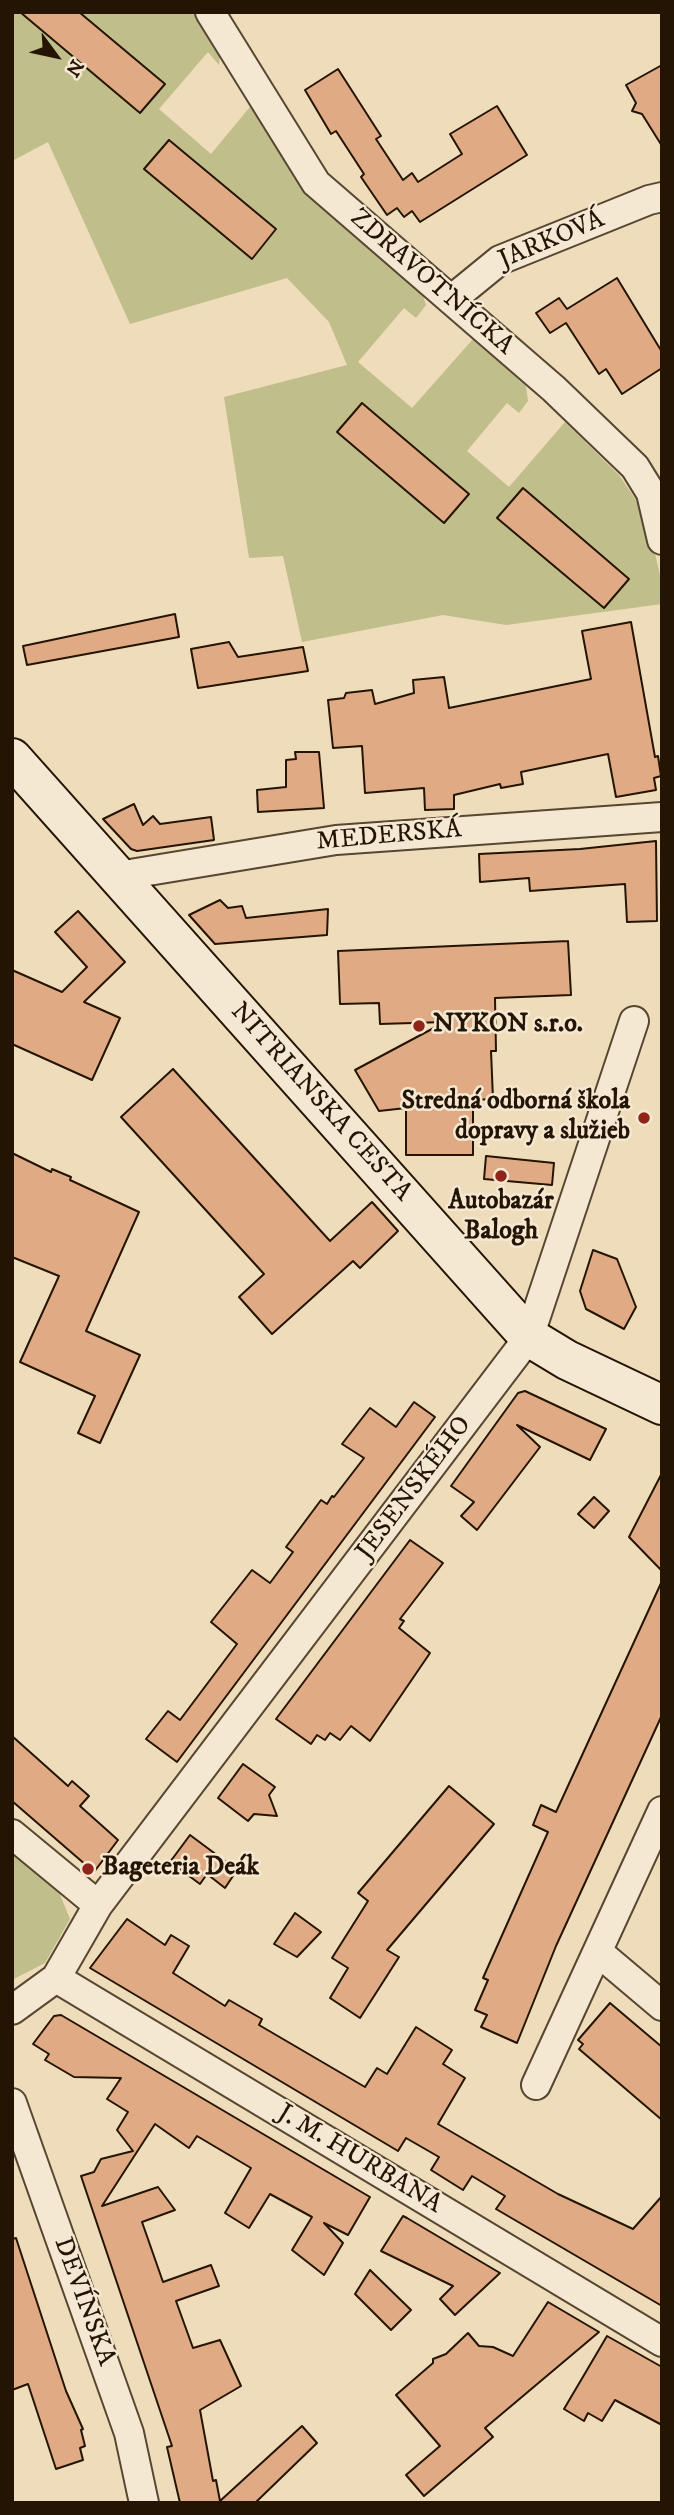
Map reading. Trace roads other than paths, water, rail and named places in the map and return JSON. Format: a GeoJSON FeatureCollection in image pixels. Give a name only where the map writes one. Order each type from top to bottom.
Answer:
{"type":"FeatureCollection","features":[{"type":"Feature","properties":{"kind":"main road","name":"NITRIANSKA CESTA"},"geometry":{"type":"LineString","coordinates":[[12,758],[529,1337],[567,1360],[662,1405]]}},
{"type":"Feature","properties":{"kind":"street","name":"ZDRAVOTNÍCKA"},"geometry":{"type":"LineString","coordinates":[[210,12],[316,183],[554,389],[635,467],[651,493],[662,540]]}},
{"type":"Feature","properties":{"kind":"street","name":"JARKOVÁ"},"geometry":{"type":"LineString","coordinates":[[451,300],[500,260],[662,197]]}},
{"type":"Feature","properties":{"kind":"street","name":"MEDERSKÁ"},"geometry":{"type":"LineString","coordinates":[[118,876],[335,840],[662,817]]}},
{"type":"Feature","properties":{"kind":"street","name":"JESENSKÉHO"},"geometry":{"type":"LineString","coordinates":[[56,1978],[98,1905],[529,1337],[634,1021]]}},
{"type":"Feature","properties":{"kind":"street"},"geometry":{"type":"LineString","coordinates":[[536,2085],[662,1811]]}},
{"type":"Feature","properties":{"kind":"street"},"geometry":{"type":"LineString","coordinates":[[12,1834],[98,1905]]}},
{"type":"Feature","properties":{"kind":"street"},"geometry":{"type":"LineString","coordinates":[[598,1952],[662,2006]]}},
{"type":"Feature","properties":{"kind":"street"},"geometry":{"type":"LineString","coordinates":[[12,2010],[56,1978]]}},
{"type":"Feature","properties":{"kind":"street","name":"J. M. HURBANA"},"geometry":{"type":"LineString","coordinates":[[56,1978],[662,2342]]}},
{"type":"Feature","properties":{"kind":"street","name":"DEVÍNSKA"},"geometry":{"type":"LineString","coordinates":[[12,2103],[130,2433],[144,2503]]}},
{"type":"Feature","properties":{"kind":"place","name":"NYKON s.r.o."},"geometry":{"type":"Point","coordinates":[419,1026]}},
{"type":"Feature","properties":{"kind":"place","name":"Stredná odborná škola dopravy a služieb"},"geometry":{"type":"Point","coordinates":[644,1118]}},
{"type":"Feature","properties":{"kind":"place","name":"Autobazár Balogh"},"geometry":{"type":"Point","coordinates":[501,1176]}},
{"type":"Feature","properties":{"kind":"place","name":"Bageteria Deák"},"geometry":{"type":"Point","coordinates":[88,1869]}}]}
